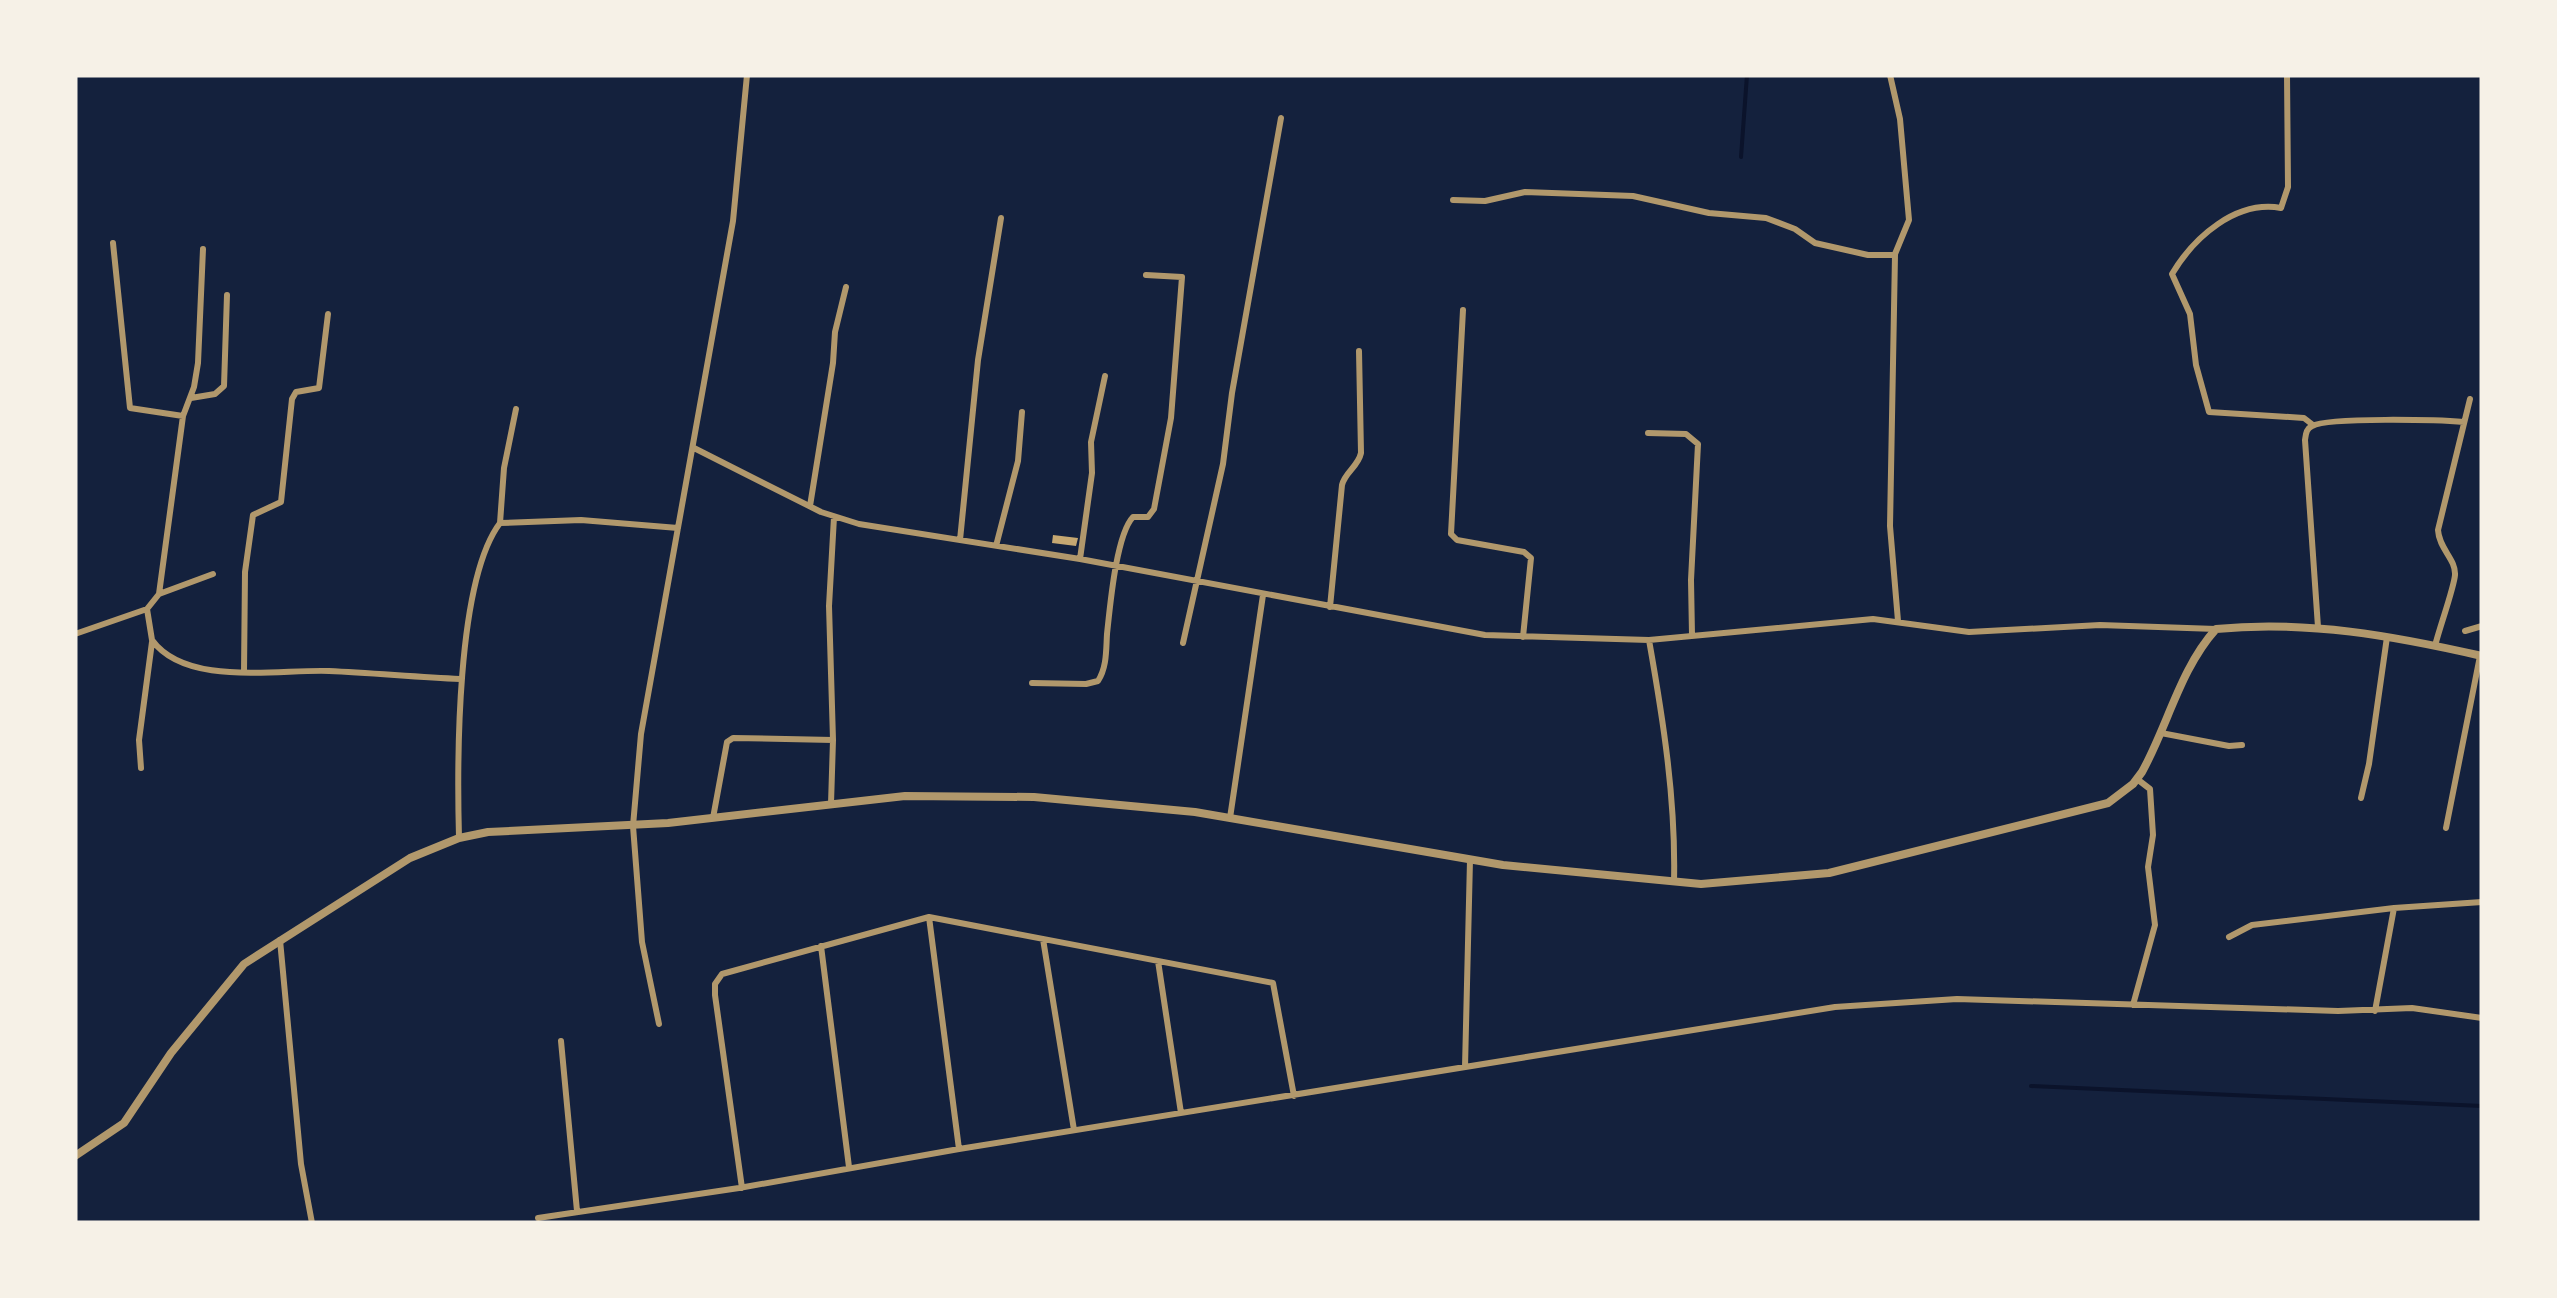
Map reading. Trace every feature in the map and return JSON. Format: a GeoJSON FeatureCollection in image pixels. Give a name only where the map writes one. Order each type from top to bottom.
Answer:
{"type":"FeatureCollection","features":[{"type":"Feature","properties":{"kind":"street"},"geometry":{"type":"LineString","coordinates":[[659,1024],[642,942],[633,826],[641,734],[733,221],[747,75]]}},
{"type":"Feature","properties":{"kind":"street"},"geometry":{"type":"LineString","coordinates":[[1890,75],[1900,119],[1909,220],[1895,255],[1890,526],[1898,622]]}},
{"type":"Feature","properties":{"kind":"street"},"geometry":{"type":"LineString","coordinates":[[2288,75],[2288,188],[2281,208],[2266,205],[2230,214],[2182,256],[2172,274],[2190,314],[2196,365],[2210,412],[2304,418],[2313,426]]}},
{"type":"Feature","properties":{"kind":"street"},"geometry":{"type":"LineString","coordinates":[[1183,643],[1223,464],[1281,118]]}},
{"type":"Feature","properties":{"kind":"street"},"geometry":{"type":"LineString","coordinates":[[1453,200],[1485,201],[1525,192],[1633,196],[1710,213],[1766,218],[1795,229],[1815,243],[1868,256],[1895,255]]}},
{"type":"Feature","properties":{"kind":"street"},"geometry":{"type":"LineString","coordinates":[[960,540],[978,360],[1001,218]]}},
{"type":"Feature","properties":{"kind":"street"},"geometry":{"type":"LineString","coordinates":[[113,243],[129,406],[134,411],[182,416]]}},
{"type":"Feature","properties":{"kind":"street"},"geometry":{"type":"LineString","coordinates":[[75,634],[148,609],[159,594],[182,416],[198,364],[203,249]]}},
{"type":"Feature","properties":{"kind":"street"},"geometry":{"type":"LineString","coordinates":[[1032,682],[1086,684],[1098,681],[1103,674],[1118,568],[1130,520],[1148,518],[1154,509],[1176,374],[1182,278],[1146,275]]}},
{"type":"Feature","properties":{"kind":"street"},"geometry":{"type":"LineString","coordinates":[[810,506],[833,363],[834,332],[846,287]]}},
{"type":"Feature","properties":{"kind":"street"},"geometry":{"type":"LineString","coordinates":[[190,398],[214,394],[224,386],[227,295]]}},
{"type":"Feature","properties":{"kind":"street"},"geometry":{"type":"LineString","coordinates":[[1463,310],[1451,534],[1457,540],[1524,552],[1531,558],[1523,638]]}},
{"type":"Feature","properties":{"kind":"street"},"geometry":{"type":"LineString","coordinates":[[244,672],[245,572],[253,515],[282,500],[292,399],[296,392],[320,388],[328,314]]}},
{"type":"Feature","properties":{"kind":"street"},"geometry":{"type":"LineString","coordinates":[[1330,607],[1342,485],[1361,453],[1358,352]]}},
{"type":"Feature","properties":{"kind":"street"},"geometry":{"type":"LineString","coordinates":[[1080,559],[1092,473],[1091,442],[1105,376]]}},
{"type":"Feature","properties":{"kind":"street"},"geometry":{"type":"LineString","coordinates":[[2435,646],[2455,576],[2452,562],[2439,544],[2438,530],[2470,399]]}},
{"type":"Feature","properties":{"kind":"street"},"geometry":{"type":"LineString","coordinates":[[459,838],[460,680],[483,558],[500,523],[504,468],[516,409]]}},
{"type":"Feature","properties":{"kind":"street"},"geometry":{"type":"LineString","coordinates":[[996,546],[1018,462],[1022,412]]}},
{"type":"Feature","properties":{"kind":"street"},"geometry":{"type":"LineString","coordinates":[[2318,627],[2305,440],[2308,430],[2313,426],[2414,419],[2464,422]]}},
{"type":"Feature","properties":{"kind":"street"},"geometry":{"type":"LineString","coordinates":[[1648,433],[1686,434],[1698,444],[1692,636]]}},
{"type":"Feature","properties":{"kind":"street"},"geometry":{"type":"LineString","coordinates":[[694,448],[834,518],[1080,559],[1485,635],[1649,640],[1873,620],[1969,632],[2100,625],[2318,627],[2435,646],[2481,656],[2446,828]]}},
{"type":"Feature","properties":{"kind":"street"},"geometry":{"type":"LineString","coordinates":[[831,804],[828,606],[834,518]]}},
{"type":"Feature","properties":{"kind":"street"},"geometry":{"type":"LineString","coordinates":[[500,523],[580,520],[678,528]]}},
{"type":"Feature","properties":{"kind":"street"},"geometry":{"type":"LineString","coordinates":[[159,594],[212,574]]}},
{"type":"Feature","properties":{"kind":"street"},"geometry":{"type":"LineString","coordinates":[[1230,818],[1263,594]]}},
{"type":"Feature","properties":{"kind":"street"},"geometry":{"type":"LineString","coordinates":[[141,768],[139,740],[152,640],[148,609]]}},
{"type":"Feature","properties":{"kind":"street"},"geometry":{"type":"LineString","coordinates":[[2465,632],[2482,626]]}},
{"type":"Feature","properties":{"kind":"street"},"geometry":{"type":"LineString","coordinates":[[75,1156],[124,1123],[171,1053],[235,973],[410,858],[459,838],[713,819],[905,796],[1034,797],[1144,805],[1470,860],[1674,882],[1759,882],[1829,873],[2108,803],[2137,779],[2193,661],[2216,629]]}},
{"type":"Feature","properties":{"kind":"street"},"geometry":{"type":"LineString","coordinates":[[2361,798],[2387,637]]}},
{"type":"Feature","properties":{"kind":"street"},"geometry":{"type":"LineString","coordinates":[[152,640],[174,659],[220,671],[327,671],[460,680]]}},
{"type":"Feature","properties":{"kind":"street"},"geometry":{"type":"LineString","coordinates":[[1649,640],[1670,781],[1674,882]]}},
{"type":"Feature","properties":{"kind":"street"},"geometry":{"type":"LineString","coordinates":[[2161,733],[2242,745]]}},
{"type":"Feature","properties":{"kind":"street"},"geometry":{"type":"LineString","coordinates":[[713,819],[729,739],[833,740]]}},
{"type":"Feature","properties":{"kind":"street"},"geometry":{"type":"LineString","coordinates":[[2133,1004],[2154,925],[2148,867],[2153,835],[2150,790],[2137,779]]}},
{"type":"Feature","properties":{"kind":"street"},"geometry":{"type":"LineString","coordinates":[[1465,1067],[1470,860]]}},
{"type":"Feature","properties":{"kind":"street"},"geometry":{"type":"LineString","coordinates":[[2228,937],[2252,926],[2394,908],[2482,902]]}},
{"type":"Feature","properties":{"kind":"street"},"geometry":{"type":"LineString","coordinates":[[2375,1011],[2394,908]]}},
{"type":"Feature","properties":{"kind":"street"},"geometry":{"type":"LineString","coordinates":[[742,1188],[715,984],[722,974],[929,918],[1273,983],[1294,1096]]}},
{"type":"Feature","properties":{"kind":"street"},"geometry":{"type":"LineString","coordinates":[[929,918],[959,1149]]}},
{"type":"Feature","properties":{"kind":"street"},"geometry":{"type":"LineString","coordinates":[[1043,939],[1074,1130]]}},
{"type":"Feature","properties":{"kind":"street"},"geometry":{"type":"LineString","coordinates":[[280,940],[301,1164],[312,1223]]}},
{"type":"Feature","properties":{"kind":"street"},"geometry":{"type":"LineString","coordinates":[[821,946],[849,1167]]}},
{"type":"Feature","properties":{"kind":"street"},"geometry":{"type":"LineString","coordinates":[[1158,961],[1181,1112]]}},
{"type":"Feature","properties":{"kind":"street"},"geometry":{"type":"LineString","coordinates":[[538,1218],[742,1188],[1181,1112],[1835,1007],[1957,998],[2375,1011],[2412,1008],[2482,1018]]}},
{"type":"Feature","properties":{"kind":"street"},"geometry":{"type":"LineString","coordinates":[[561,1040],[577,1212]]}},
{"type":"Feature","properties":{"kind":"building"},"geometry":{"type":"Polygon","coordinates":[[[1053,535],[1078,538],[1076,546],[1052,543],[1053,535]]]}},
{"type":"Feature","properties":{"kind":"waterway"},"geometry":{"type":"LineString","coordinates":[[1741,157],[1747,75]]}},
{"type":"Feature","properties":{"kind":"waterway"},"geometry":{"type":"LineString","coordinates":[[2031,1086],[2482,1106]]}}]}
